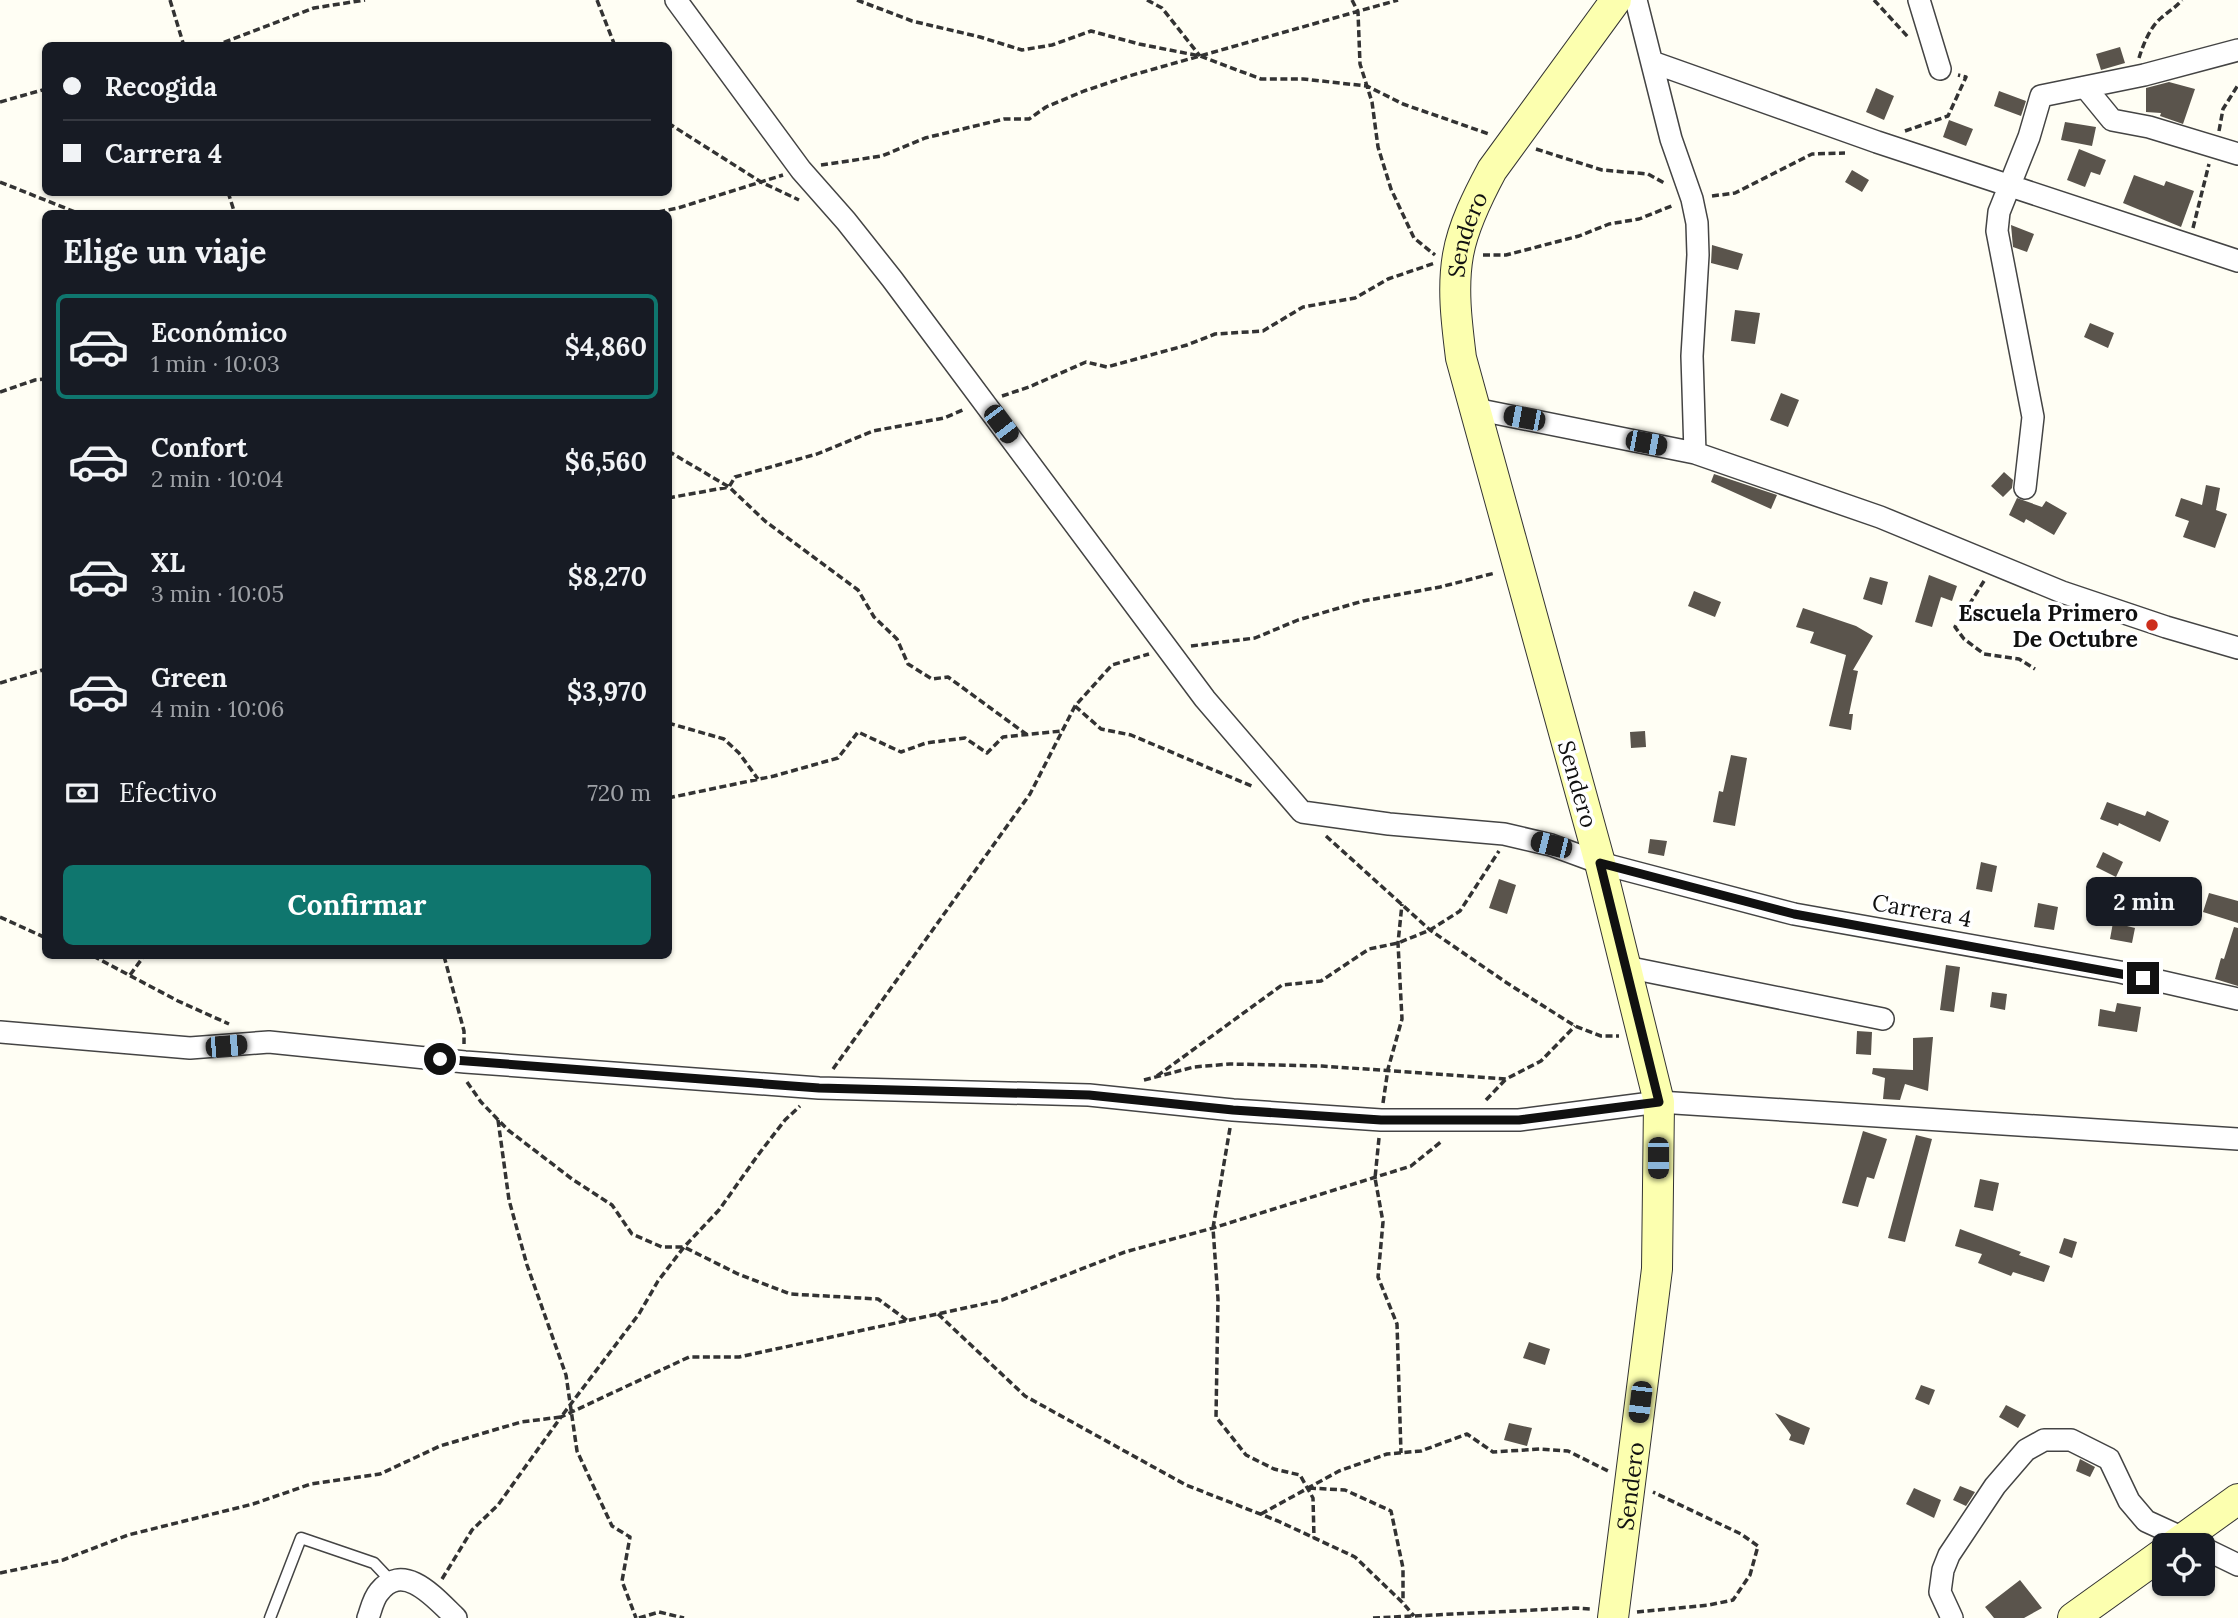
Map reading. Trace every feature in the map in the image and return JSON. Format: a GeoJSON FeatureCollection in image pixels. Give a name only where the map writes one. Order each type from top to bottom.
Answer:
{"type":"FeatureCollection","features":[{"type":"Feature","properties":{"kind":"main road","name":"Sendero"},"geometry":{"type":"LineString","coordinates":[[1614,1615],[1657,1269],[1659,1102],[1600,863],[1461,358],[1456,321],[1458,255],[1479,196],[1492,170],[1616,0]]}},
{"type":"Feature","properties":{"kind":"main road"},"geometry":{"type":"LineString","coordinates":[[2199,1533],[2238,1499]]}},
{"type":"Feature","properties":{"kind":"main road"},"geometry":{"type":"LineString","coordinates":[[2073,1618],[2152,1567]]}},
{"type":"Feature","properties":{"kind":"street"},"geometry":{"type":"LineString","coordinates":[[676,0],[801,170],[885,269],[1205,699],[1302,812]]}},
{"type":"Feature","properties":{"kind":"street"},"geometry":{"type":"LineString","coordinates":[[1636,0],[1671,139],[1692,199],[1697,223],[1698,255],[1692,356],[1695,453]]}},
{"type":"Feature","properties":{"kind":"street"},"geometry":{"type":"LineString","coordinates":[[1919,0],[1940,69]]}},
{"type":"Feature","properties":{"kind":"street"},"geometry":{"type":"LineString","coordinates":[[2025,488],[2033,417],[1997,231],[1999,212],[2029,137],[2041,96],[2144,75],[2238,50]]}},
{"type":"Feature","properties":{"kind":"street"},"geometry":{"type":"LineString","coordinates":[[1652,62],[1877,142],[2238,261]]}},
{"type":"Feature","properties":{"kind":"street"},"geometry":{"type":"LineString","coordinates":[[2085,87],[2112,120],[2149,127],[2238,154]]}},
{"type":"Feature","properties":{"kind":"street"},"geometry":{"type":"LineString","coordinates":[[1475,408],[1695,453],[1880,517],[2062,592],[2236,647]]}},
{"type":"Feature","properties":{"kind":"street","name":"Carrera 4"},"geometry":{"type":"LineString","coordinates":[[1302,812],[1389,824],[1504,834],[1551,845],[1600,863],[1794,914],[2120,972],[2238,999]]}},
{"type":"Feature","properties":{"kind":"street"},"geometry":{"type":"LineString","coordinates":[[1626,967],[1883,1018]]}},
{"type":"Feature","properties":{"kind":"street"},"geometry":{"type":"LineString","coordinates":[[0,1032],[190,1048],[269,1042],[465,1062],[819,1088],[1089,1095],[1233,1110],[1381,1120],[1519,1120],[1659,1102],[2238,1139]]}},
{"type":"Feature","properties":{"kind":"street"},"geometry":{"type":"LineString","coordinates":[[1952,1618],[1940,1592],[1943,1570],[1949,1555],[1995,1486],[2026,1450],[2044,1440],[2071,1440],[2109,1459],[2129,1501],[2146,1521],[2166,1533]]}},
{"type":"Feature","properties":{"kind":"street"},"geometry":{"type":"LineString","coordinates":[[2215,1556],[2238,1565]]}},
{"type":"Feature","properties":{"kind":"street"},"geometry":{"type":"LineString","coordinates":[[368,1618],[377,1593],[391,1581],[402,1579],[415,1582],[456,1618]]}},
{"type":"Feature","properties":{"kind":"lane"},"geometry":{"type":"LineString","coordinates":[[270,1618],[301,1538],[374,1563],[391,1581]]}},
{"type":"Feature","properties":{"kind":"path"},"geometry":{"type":"LineString","coordinates":[[170,0],[183,42]]}},
{"type":"Feature","properties":{"kind":"path"},"geometry":{"type":"LineString","coordinates":[[225,42],[314,8],[365,0]]}},
{"type":"Feature","properties":{"kind":"path"},"geometry":{"type":"LineString","coordinates":[[597,0],[613,42]]}},
{"type":"Feature","properties":{"kind":"path"},"geometry":{"type":"LineString","coordinates":[[857,0],[912,21],[1022,50],[1052,45],[1091,31],[1139,44],[1200,55],[1261,79],[1303,79],[1367,86],[1403,104],[1553,156],[1602,170],[1648,174],[1692,199]]}},
{"type":"Feature","properties":{"kind":"path"},"geometry":{"type":"LineString","coordinates":[[1147,0],[1162,8],[1200,55]]}},
{"type":"Feature","properties":{"kind":"path"},"geometry":{"type":"LineString","coordinates":[[729,487],[734,477],[817,454],[873,431],[944,418],[1029,387],[1086,362],[1107,367],[1187,345],[1215,334],[1263,331],[1303,307],[1355,298],[1388,279],[1442,260],[1414,238],[1391,189],[1378,147],[1372,102],[1360,64],[1358,12],[1352,0]]}},
{"type":"Feature","properties":{"kind":"path"},"geometry":{"type":"LineString","coordinates":[[668,210],[816,165],[881,156],[925,138],[1004,119],[1029,119],[1046,107],[1084,91],[1200,55],[1398,0]]}},
{"type":"Feature","properties":{"kind":"path"},"geometry":{"type":"LineString","coordinates":[[1874,0],[1909,37]]}},
{"type":"Feature","properties":{"kind":"path"},"geometry":{"type":"LineString","coordinates":[[2144,75],[2138,65],[2148,37],[2159,19],[2174,10],[2182,0]]}},
{"type":"Feature","properties":{"kind":"path"},"geometry":{"type":"LineString","coordinates":[[1458,255],[1506,255],[1579,236],[1609,224],[1640,219],[1692,199],[1735,193],[1812,154],[1851,153],[1948,116],[1966,77],[1940,69]]}},
{"type":"Feature","properties":{"kind":"path"},"geometry":{"type":"LineString","coordinates":[[0,102],[42,90]]}},
{"type":"Feature","properties":{"kind":"path"},"geometry":{"type":"LineString","coordinates":[[672,126],[761,183],[810,205]]}},
{"type":"Feature","properties":{"kind":"path"},"geometry":{"type":"LineString","coordinates":[[0,182],[70,210]]}},
{"type":"Feature","properties":{"kind":"path"},"geometry":{"type":"LineString","coordinates":[[0,392],[42,379]]}},
{"type":"Feature","properties":{"kind":"path"},"geometry":{"type":"LineString","coordinates":[[672,453],[729,487],[765,521],[858,590],[874,617],[897,639],[908,664],[932,679],[948,677],[1026,734]]}},
{"type":"Feature","properties":{"kind":"path"},"geometry":{"type":"LineString","coordinates":[[672,497],[729,487]]}},
{"type":"Feature","properties":{"kind":"path"},"geometry":{"type":"LineString","coordinates":[[1995,564],[1955,627],[1964,639],[1984,654],[2019,659],[2035,668]]}},
{"type":"Feature","properties":{"kind":"path"},"geometry":{"type":"LineString","coordinates":[[432,1595],[472,1530],[498,1505],[639,1314],[658,1281],[684,1247],[719,1210],[785,1120],[819,1088],[1030,794],[1075,706],[1112,665],[1168,648],[1255,638],[1298,620],[1363,601],[1440,587],[1518,568]]}},
{"type":"Feature","properties":{"kind":"path"},"geometry":{"type":"LineString","coordinates":[[0,683],[42,670]]}},
{"type":"Feature","properties":{"kind":"path"},"geometry":{"type":"LineString","coordinates":[[1075,706],[1101,729],[1155,744],[1265,793]]}},
{"type":"Feature","properties":{"kind":"path"},"geometry":{"type":"LineString","coordinates":[[672,724],[724,739],[740,753],[758,779]]}},
{"type":"Feature","properties":{"kind":"path"},"geometry":{"type":"LineString","coordinates":[[672,797],[838,758],[858,732],[901,752],[926,743],[965,738],[988,753],[1003,737],[1061,731]]}},
{"type":"Feature","properties":{"kind":"path"},"geometry":{"type":"LineString","coordinates":[[1302,812],[1430,930],[1575,1026],[1601,1036],[1642,1035]]}},
{"type":"Feature","properties":{"kind":"path"},"geometry":{"type":"LineString","coordinates":[[1155,1077],[1282,985],[1321,981],[1369,949],[1398,943],[1430,930],[1460,911],[1499,852],[1504,834]]}},
{"type":"Feature","properties":{"kind":"path"},"geometry":{"type":"LineString","coordinates":[[1401,1453],[1397,1324],[1378,1277],[1383,1222],[1375,1178],[1388,1069],[1402,1019],[1398,943],[1402,904]]}},
{"type":"Feature","properties":{"kind":"path"},"geometry":{"type":"LineString","coordinates":[[0,917],[42,936]]}},
{"type":"Feature","properties":{"kind":"path"},"geometry":{"type":"LineString","coordinates":[[99,959],[178,1002],[235,1027]]}},
{"type":"Feature","properties":{"kind":"path"},"geometry":{"type":"LineString","coordinates":[[130,975],[142,959]]}},
{"type":"Feature","properties":{"kind":"path"},"geometry":{"type":"LineString","coordinates":[[445,959],[464,1031],[465,1062],[462,1076],[481,1102],[508,1130],[572,1179],[612,1205],[632,1234],[662,1247],[684,1247],[738,1274],[790,1294],[878,1299],[908,1321]]}},
{"type":"Feature","properties":{"kind":"path"},"geometry":{"type":"LineString","coordinates":[[0,1573],[63,1560],[128,1535],[253,1504],[311,1485],[380,1474],[440,1446],[522,1422],[561,1417],[690,1357],[739,1357],[1002,1300],[1125,1252],[1213,1228],[1411,1166],[1466,1120],[1506,1079],[1541,1061],[1575,1026]]}},
{"type":"Feature","properties":{"kind":"path"},"geometry":{"type":"LineString","coordinates":[[1142,1081],[1194,1067],[1230,1064],[1388,1069],[1506,1079]]}},
{"type":"Feature","properties":{"kind":"path"},"geometry":{"type":"LineString","coordinates":[[1233,1110],[1213,1228],[1218,1299],[1216,1418],[1246,1455],[1274,1469],[1300,1475],[1313,1498],[1314,1538]]}},
{"type":"Feature","properties":{"kind":"path"},"geometry":{"type":"LineString","coordinates":[[498,1120],[509,1200],[527,1265],[566,1375],[578,1451],[612,1526],[630,1537],[622,1581],[638,1618],[659,1612],[684,1618]]}},
{"type":"Feature","properties":{"kind":"path"},"geometry":{"type":"LineString","coordinates":[[938,1314],[1025,1395],[1186,1485],[1261,1514],[1355,1557],[1415,1617]]}},
{"type":"Feature","properties":{"kind":"path"},"geometry":{"type":"LineString","coordinates":[[1261,1514],[1339,1471],[1387,1454],[1421,1451],[1466,1434]]}},
{"type":"Feature","properties":{"kind":"path"},"geometry":{"type":"LineString","coordinates":[[1307,1488],[1345,1490],[1391,1511],[1403,1568],[1403,1603]]}},
{"type":"Feature","properties":{"kind":"path"},"geometry":{"type":"LineString","coordinates":[[1373,1618],[1575,1608],[1614,1615],[1642,1613],[1732,1600],[1750,1575]]}},
{"type":"Feature","properties":{"kind":"building"},"geometry":{"type":"Polygon","coordinates":[[[2120,47],[2125,63],[2101,70],[2096,54],[2120,47]]]}},
{"type":"Feature","properties":{"kind":"building"},"geometry":{"type":"Polygon","coordinates":[[[2169,82],[2195,89],[2183,124],[2160,116],[2161,113],[2146,112],[2146,88],[2169,82]]]}},
{"type":"Feature","properties":{"kind":"building"},"geometry":{"type":"Polygon","coordinates":[[[1876,88],[1894,96],[1884,120],[1866,112],[1876,88]]]}},
{"type":"Feature","properties":{"kind":"building"},"geometry":{"type":"Polygon","coordinates":[[[1999,91],[2026,101],[2021,116],[1994,106],[1999,91]]]}},
{"type":"Feature","properties":{"kind":"building"},"geometry":{"type":"Polygon","coordinates":[[[1949,120],[1973,129],[1966,146],[1943,137],[1949,120]]]}},
{"type":"Feature","properties":{"kind":"building"},"geometry":{"type":"Polygon","coordinates":[[[2065,122],[2096,127],[2092,146],[2061,140],[2065,122]]]}},
{"type":"Feature","properties":{"kind":"building"},"geometry":{"type":"Polygon","coordinates":[[[2079,149],[2106,160],[2100,175],[2091,172],[2085,187],[2067,180],[2079,149]]]}},
{"type":"Feature","properties":{"kind":"building"},"geometry":{"type":"Polygon","coordinates":[[[1852,170],[1869,180],[1862,192],[1845,182],[1852,170]]]}},
{"type":"Feature","properties":{"kind":"building"},"geometry":{"type":"Polygon","coordinates":[[[2134,175],[2164,186],[2166,181],[2194,191],[2181,227],[2123,203],[2134,175]]]}},
{"type":"Feature","properties":{"kind":"building"},"geometry":{"type":"Polygon","coordinates":[[[2011,225],[2034,234],[2027,252],[2013,247],[2011,225]]]}},
{"type":"Feature","properties":{"kind":"building"},"geometry":{"type":"Polygon","coordinates":[[[1712,245],[1743,254],[1738,270],[1711,263],[1712,245]]]}},
{"type":"Feature","properties":{"kind":"building"},"geometry":{"type":"Polygon","coordinates":[[[1735,310],[1760,313],[1755,344],[1731,341],[1735,310]]]}},
{"type":"Feature","properties":{"kind":"building"},"geometry":{"type":"Polygon","coordinates":[[[2090,323],[2114,333],[2108,348],[2084,337],[2090,323]]]}},
{"type":"Feature","properties":{"kind":"building"},"geometry":{"type":"Polygon","coordinates":[[[1781,393],[1799,400],[1788,427],[1770,420],[1781,393]]]}},
{"type":"Feature","properties":{"kind":"building"},"geometry":{"type":"Polygon","coordinates":[[[2004,472],[2013,480],[2012,488],[2003,497],[1991,486],[2004,472]]]}},
{"type":"Feature","properties":{"kind":"building"},"geometry":{"type":"Polygon","coordinates":[[[1714,474],[1777,495],[1771,509],[1711,482],[1714,474]]]}},
{"type":"Feature","properties":{"kind":"building"},"geometry":{"type":"Polygon","coordinates":[[[2206,485],[2220,488],[2216,510],[2227,514],[2215,548],[2183,537],[2189,521],[2175,516],[2181,498],[2202,505],[2206,485]]]}},
{"type":"Feature","properties":{"kind":"building"},"geometry":{"type":"Polygon","coordinates":[[[2017,498],[2042,507],[2046,501],[2067,513],[2054,535],[2026,519],[2024,523],[2009,515],[2017,498]]]}},
{"type":"Feature","properties":{"kind":"building"},"geometry":{"type":"Polygon","coordinates":[[[1929,575],[1957,586],[1952,601],[1941,597],[1932,627],[1915,622],[1929,575]]]}},
{"type":"Feature","properties":{"kind":"building"},"geometry":{"type":"Polygon","coordinates":[[[1870,577],[1888,582],[1882,605],[1863,599],[1870,577]]]}},
{"type":"Feature","properties":{"kind":"building"},"geometry":{"type":"Polygon","coordinates":[[[1694,591],[1721,602],[1715,617],[1688,606],[1694,591]]]}},
{"type":"Feature","properties":{"kind":"building"},"geometry":{"type":"Polygon","coordinates":[[[1803,608],[1856,626],[1873,636],[1853,670],[1858,671],[1849,714],[1853,714],[1851,730],[1829,726],[1846,655],[1810,643],[1814,632],[1796,627],[1803,608]]]}},
{"type":"Feature","properties":{"kind":"building"},"geometry":{"type":"Polygon","coordinates":[[[1645,731],[1646,747],[1631,748],[1630,732],[1645,731]]]}},
{"type":"Feature","properties":{"kind":"building"},"geometry":{"type":"Polygon","coordinates":[[[1731,755],[1747,758],[1735,826],[1713,822],[1719,791],[1723,792],[1731,755]]]}},
{"type":"Feature","properties":{"kind":"building"},"geometry":{"type":"Polygon","coordinates":[[[2107,802],[2145,816],[2147,811],[2169,821],[2160,842],[2119,823],[2118,826],[2100,819],[2107,802]]]}},
{"type":"Feature","properties":{"kind":"building"},"geometry":{"type":"Polygon","coordinates":[[[1650,839],[1667,841],[1664,856],[1648,853],[1650,839]]]}},
{"type":"Feature","properties":{"kind":"building"},"geometry":{"type":"Polygon","coordinates":[[[2103,852],[2123,862],[2116,877],[2096,867],[2103,852]]]}},
{"type":"Feature","properties":{"kind":"building"},"geometry":{"type":"Polygon","coordinates":[[[1981,862],[1997,866],[1992,892],[1976,889],[1981,862]]]}},
{"type":"Feature","properties":{"kind":"building"},"geometry":{"type":"Polygon","coordinates":[[[1499,879],[1516,885],[1507,914],[1489,908],[1499,879]]]}},
{"type":"Feature","properties":{"kind":"building"},"geometry":{"type":"Polygon","coordinates":[[[2209,893],[2238,901],[2238,923],[2203,912],[2209,893]]]}},
{"type":"Feature","properties":{"kind":"building"},"geometry":{"type":"Polygon","coordinates":[[[2118,895],[2131,897],[2127,926],[2135,928],[2132,943],[2110,939],[2118,895]]]}},
{"type":"Feature","properties":{"kind":"building"},"geometry":{"type":"Polygon","coordinates":[[[2038,903],[2058,907],[2054,930],[2034,927],[2038,903]]]}},
{"type":"Feature","properties":{"kind":"building"},"geometry":{"type":"Polygon","coordinates":[[[2234,927],[2238,928],[2238,986],[2215,979],[2234,927]]]}},
{"type":"Feature","properties":{"kind":"building"},"geometry":{"type":"Polygon","coordinates":[[[1946,965],[1960,967],[1954,1012],[1940,1010],[1946,965]]]}},
{"type":"Feature","properties":{"kind":"building"},"geometry":{"type":"Polygon","coordinates":[[[1992,992],[2007,994],[2005,1010],[1990,1007],[1992,992]]]}},
{"type":"Feature","properties":{"kind":"building"},"geometry":{"type":"Polygon","coordinates":[[[2117,1003],[2141,1007],[2137,1032],[2098,1026],[2100,1009],[2115,1012],[2117,1003]]]}},
{"type":"Feature","properties":{"kind":"building"},"geometry":{"type":"Polygon","coordinates":[[[1857,1031],[1872,1032],[1871,1055],[1856,1054],[1857,1031]]]}},
{"type":"Feature","properties":{"kind":"building"},"geometry":{"type":"Polygon","coordinates":[[[1933,1037],[1928,1091],[1905,1084],[1900,1100],[1883,1099],[1885,1078],[1872,1074],[1873,1068],[1913,1070],[1913,1038],[1933,1037]]]}},
{"type":"Feature","properties":{"kind":"building"},"geometry":{"type":"Polygon","coordinates":[[[1863,1131],[1887,1139],[1874,1179],[1867,1177],[1858,1207],[1842,1203],[1863,1131]]]}},
{"type":"Feature","properties":{"kind":"building"},"geometry":{"type":"Polygon","coordinates":[[[1916,1135],[1932,1139],[1905,1242],[1888,1238],[1916,1135]]]}},
{"type":"Feature","properties":{"kind":"building"},"geometry":{"type":"Polygon","coordinates":[[[1980,1179],[1999,1183],[1993,1211],[1974,1207],[1980,1179]]]}},
{"type":"Feature","properties":{"kind":"building"},"geometry":{"type":"Polygon","coordinates":[[[1960,1229],[2050,1266],[2044,1282],[2013,1272],[2011,1276],[1978,1263],[1982,1254],[1955,1246],[1960,1229]]]}},
{"type":"Feature","properties":{"kind":"building"},"geometry":{"type":"Polygon","coordinates":[[[2064,1238],[2077,1242],[2072,1258],[2059,1253],[2064,1238]]]}},
{"type":"Feature","properties":{"kind":"building"},"geometry":{"type":"Polygon","coordinates":[[[1529,1342],[1550,1349],[1545,1365],[1523,1358],[1529,1342]]]}},
{"type":"Feature","properties":{"kind":"building"},"geometry":{"type":"Polygon","coordinates":[[[1921,1385],[1935,1390],[1929,1405],[1915,1399],[1921,1385]]]}},
{"type":"Feature","properties":{"kind":"building"},"geometry":{"type":"Polygon","coordinates":[[[2006,1405],[2026,1415],[2018,1428],[1999,1417],[2006,1405]]]}},
{"type":"Feature","properties":{"kind":"building"},"geometry":{"type":"Polygon","coordinates":[[[1775,1413],[1810,1428],[1804,1445],[1789,1440],[1791,1435],[1775,1413]]]}},
{"type":"Feature","properties":{"kind":"building"},"geometry":{"type":"Polygon","coordinates":[[[1509,1423],[1532,1428],[1527,1446],[1504,1440],[1509,1423]]]}},
{"type":"Feature","properties":{"kind":"building"},"geometry":{"type":"Polygon","coordinates":[[[2080,1459],[2095,1467],[2090,1477],[2076,1471],[2080,1459]]]}},
{"type":"Feature","properties":{"kind":"building"},"geometry":{"type":"Polygon","coordinates":[[[1960,1486],[1975,1492],[1966,1506],[1953,1500],[1960,1486]]]}},
{"type":"Feature","properties":{"kind":"building"},"geometry":{"type":"Polygon","coordinates":[[[1914,1488],[1941,1500],[1934,1518],[1906,1504],[1914,1488]]]}},
{"type":"Feature","properties":{"kind":"building"},"geometry":{"type":"Polygon","coordinates":[[[2020,1580],[2042,1608],[2024,1618],[1994,1618],[1985,1607],[2020,1580]]]}},
{"type":"Feature","properties":{"kind":"place","name":"Escuela Primero De Octubre"},"geometry":{"type":"Point","coordinates":[2152,625]}},
{"type":"Feature","properties":{"kind":"route"},"geometry":{"type":"LineString","coordinates":[[440,1059],[819,1088],[1089,1095],[1233,1110],[1381,1120],[1519,1120],[1659,1102],[1600,863],[1794,914],[2143,978]]}}]}
